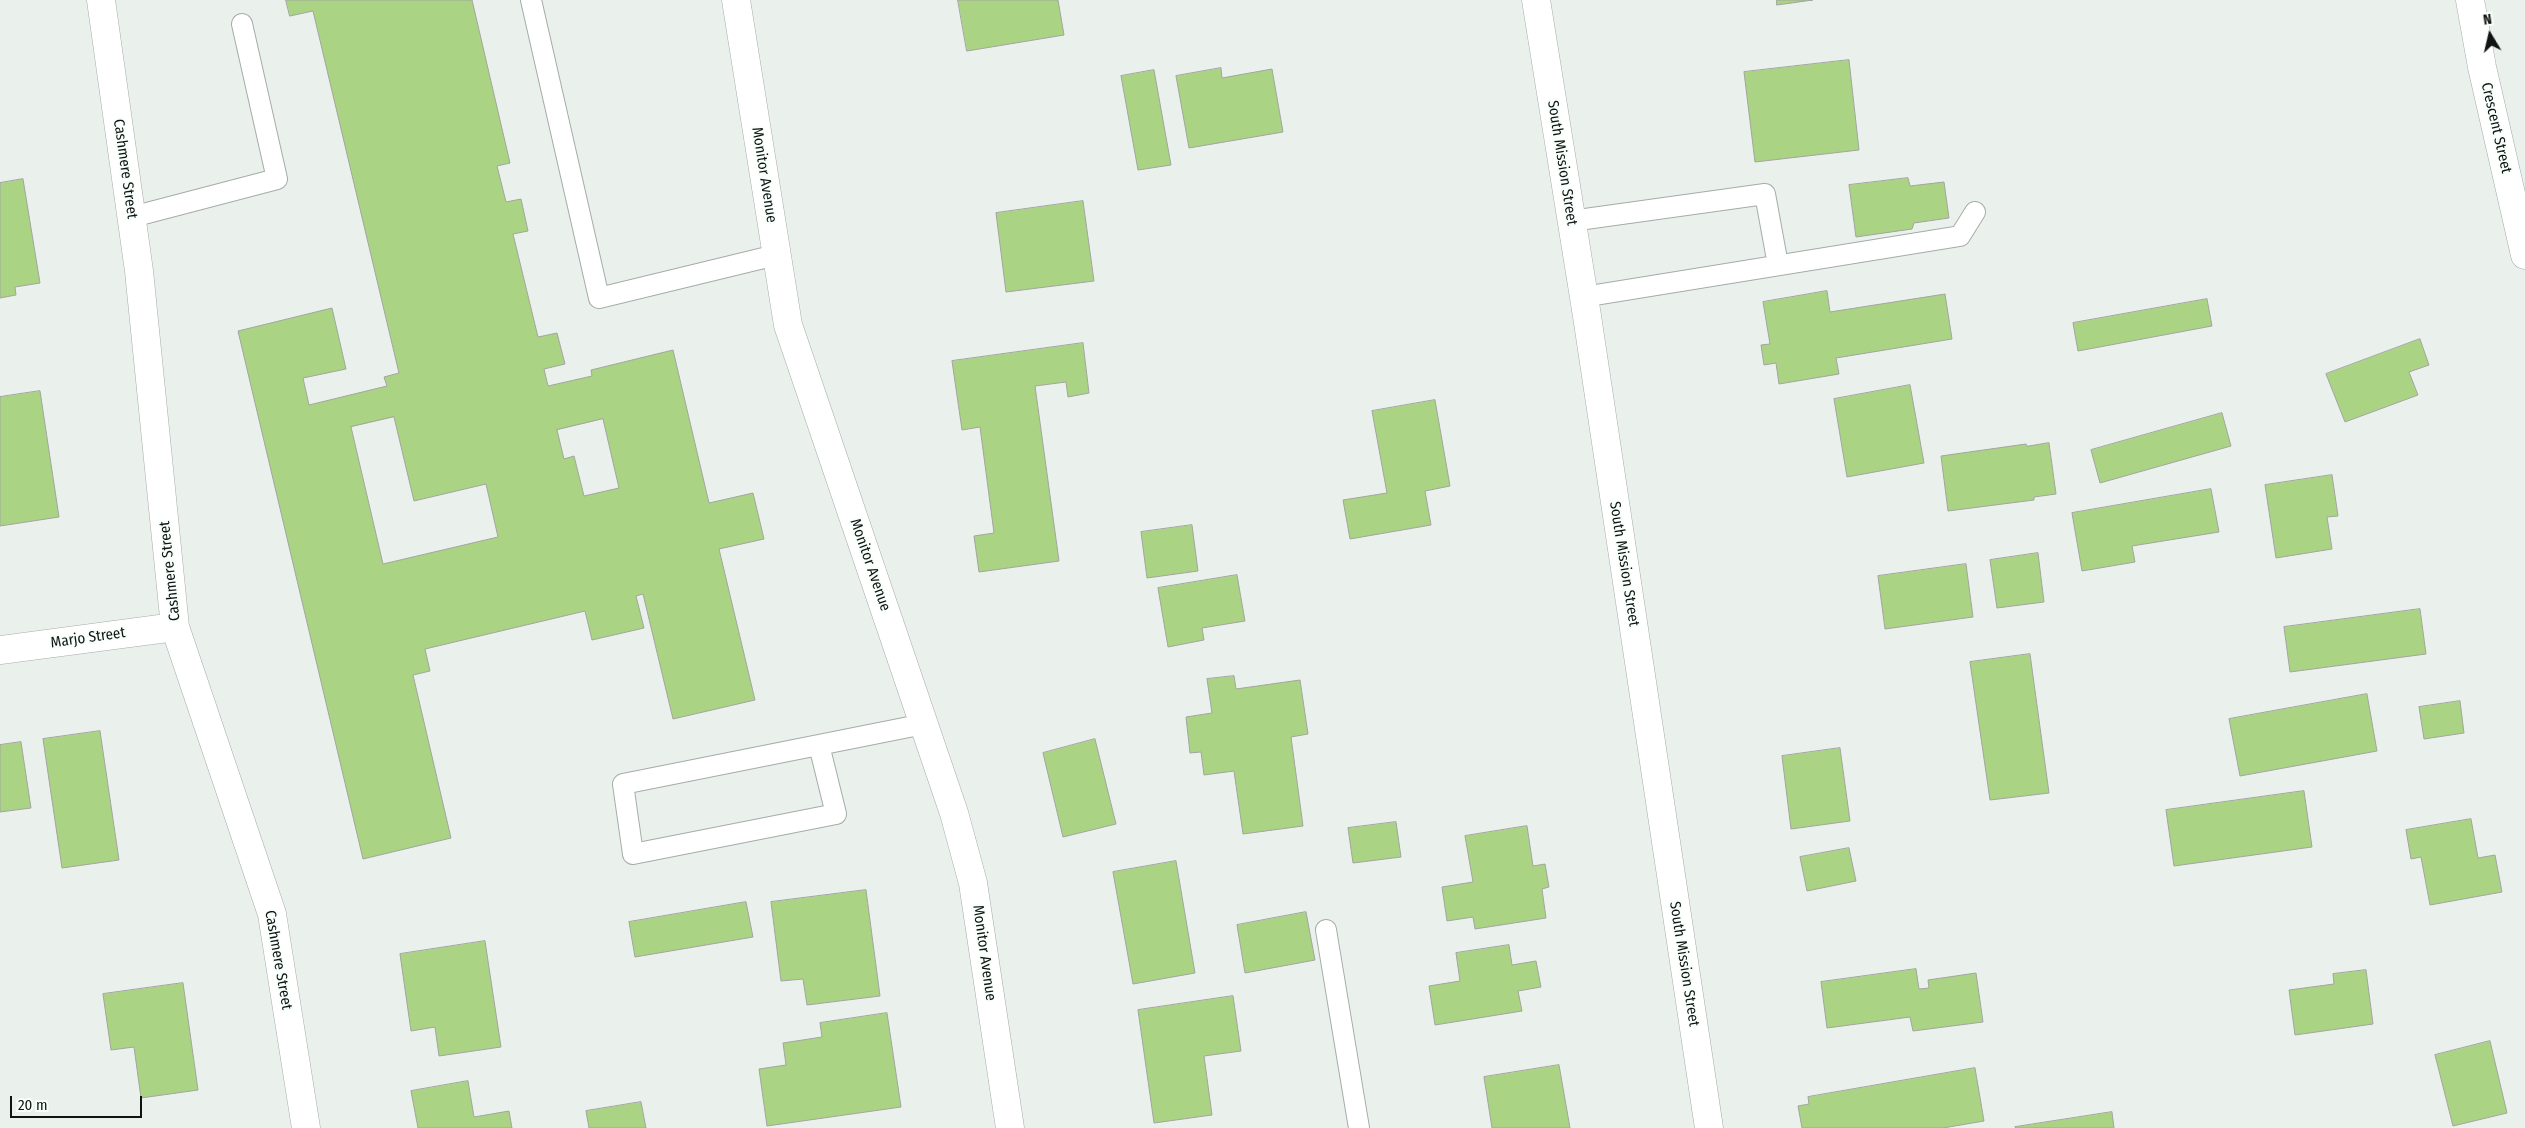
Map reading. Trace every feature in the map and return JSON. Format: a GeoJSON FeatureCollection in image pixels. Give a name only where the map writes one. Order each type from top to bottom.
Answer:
{"type":"FeatureCollection","features":[{"type":"Feature","properties":{"kind":"street","name":"Cashmere Street"},"geometry":{"type":"LineString","coordinates":[[101,0],[132,217],[175,627],[272,914],[306,1128]]}},
{"type":"Feature","properties":{"kind":"street","name":"Monitor Avenue"},"geometry":{"type":"LineString","coordinates":[[736,0],[788,324],[954,813],[974,883],[1010,1128]]}},
{"type":"Feature","properties":{"kind":"street","name":"South Mission Street"},"geometry":{"type":"LineString","coordinates":[[1536,0],[1584,297],[1709,1128]]}},
{"type":"Feature","properties":{"kind":"street","name":"Crescent Street"},"geometry":{"type":"LineString","coordinates":[[2470,0],[2482,67],[2525,255]]}},
{"type":"Feature","properties":{"kind":"street","name":"Marjo Street"},"geometry":{"type":"LineString","coordinates":[[0,650],[175,627]]}},
{"type":"Feature","properties":{"kind":"lane"},"geometry":{"type":"LineString","coordinates":[[531,0],[599,298],[776,255]]}},
{"type":"Feature","properties":{"kind":"lane"},"geometry":{"type":"LineString","coordinates":[[132,217],[278,179],[242,24]]}},
{"type":"Feature","properties":{"kind":"lane"},"geometry":{"type":"LineString","coordinates":[[1571,220],[1765,194],[1778,265]]}},
{"type":"Feature","properties":{"kind":"lane"},"geometry":{"type":"LineString","coordinates":[[1584,297],[1960,236],[1976,212]]}},
{"type":"Feature","properties":{"kind":"lane"},"geometry":{"type":"LineString","coordinates":[[819,744],[836,814],[634,854],[623,784],[819,744],[924,724]]}},
{"type":"Feature","properties":{"kind":"lane"},"geometry":{"type":"LineString","coordinates":[[1326,930],[1359,1128]]}},
{"type":"Feature","properties":{"kind":"building"},"geometry":{"type":"Polygon","coordinates":[[[286,0],[472,0],[510,163],[497,166],[506,202],[521,199],[528,231],[513,234],[538,337],[557,333],[565,364],[544,369],[548,386],[592,376],[591,370],[673,350],[709,503],[753,493],[764,539],[719,549],[755,700],[673,719],[643,594],[636,596],[644,628],[592,640],[585,611],[425,649],[430,671],[413,675],[451,838],[363,859],[238,331],[332,308],[346,369],[303,378],[309,405],[387,386],[384,377],[399,373],[313,11],[290,16],[286,0]],[[394,417],[351,427],[383,564],[498,537],[486,484],[414,501],[394,417]],[[603,419],[557,430],[564,459],[574,456],[584,496],[619,488],[603,419]]]}},
{"type":"Feature","properties":{"kind":"building"},"geometry":{"type":"Polygon","coordinates":[[[958,0],[1058,0],[1064,35],[967,51],[958,0]]]}},
{"type":"Feature","properties":{"kind":"building"},"geometry":{"type":"Polygon","coordinates":[[[1777,0],[1813,0],[1777,5],[1777,0]]]}},
{"type":"Feature","properties":{"kind":"building"},"geometry":{"type":"Polygon","coordinates":[[[1849,60],[1859,150],[1755,162],[1744,72],[1849,60]]]}},
{"type":"Feature","properties":{"kind":"building"},"geometry":{"type":"Polygon","coordinates":[[[1221,68],[1222,78],[1272,69],[1283,132],[1189,148],[1176,76],[1221,68]]]}},
{"type":"Feature","properties":{"kind":"building"},"geometry":{"type":"Polygon","coordinates":[[[1154,70],[1171,165],[1138,170],[1121,76],[1154,70]]]}},
{"type":"Feature","properties":{"kind":"building"},"geometry":{"type":"Polygon","coordinates":[[[1908,178],[1910,186],[1944,182],[1949,218],[1914,223],[1912,229],[1856,237],[1849,185],[1908,178]]]}},
{"type":"Feature","properties":{"kind":"building"},"geometry":{"type":"Polygon","coordinates":[[[23,179],[40,283],[15,287],[16,295],[0,298],[0,183],[23,179]]]}},
{"type":"Feature","properties":{"kind":"building"},"geometry":{"type":"Polygon","coordinates":[[[1083,201],[1094,281],[1006,292],[996,213],[1083,201]]]}},
{"type":"Feature","properties":{"kind":"building"},"geometry":{"type":"Polygon","coordinates":[[[1827,291],[1830,312],[1945,294],[1952,339],[1836,358],[1839,374],[1779,384],[1776,363],[1764,365],[1761,345],[1770,344],[1763,302],[1827,291]]]}},
{"type":"Feature","properties":{"kind":"building"},"geometry":{"type":"Polygon","coordinates":[[[2207,299],[2212,326],[2078,351],[2073,323],[2207,299]]]}},
{"type":"Feature","properties":{"kind":"building"},"geometry":{"type":"Polygon","coordinates":[[[2420,339],[2429,365],[2409,372],[2418,395],[2345,422],[2326,374],[2420,339]]]}},
{"type":"Feature","properties":{"kind":"building"},"geometry":{"type":"Polygon","coordinates":[[[1083,343],[1089,393],[1068,397],[1066,382],[1035,386],[1059,561],[979,572],[974,536],[994,533],[980,427],[962,430],[952,361],[1083,343]]]}},
{"type":"Feature","properties":{"kind":"building"},"geometry":{"type":"Polygon","coordinates":[[[1910,385],[1924,463],[1847,477],[1834,399],[1910,385]]]}},
{"type":"Feature","properties":{"kind":"building"},"geometry":{"type":"Polygon","coordinates":[[[40,391],[59,517],[0,526],[0,397],[40,391]]]}},
{"type":"Feature","properties":{"kind":"building"},"geometry":{"type":"Polygon","coordinates":[[[1435,400],[1450,486],[1425,491],[1431,525],[1350,539],[1343,500],[1387,493],[1372,411],[1435,400]]]}},
{"type":"Feature","properties":{"kind":"building"},"geometry":{"type":"Polygon","coordinates":[[[2222,413],[2231,446],[2100,483],[2091,450],[2222,413]]]}},
{"type":"Feature","properties":{"kind":"building"},"geometry":{"type":"Polygon","coordinates":[[[2049,443],[2056,494],[2034,497],[2034,500],[1948,511],[1941,456],[2026,444],[2027,446],[2049,443]]]}},
{"type":"Feature","properties":{"kind":"building"},"geometry":{"type":"Polygon","coordinates":[[[2332,475],[2338,516],[2327,517],[2332,549],[2276,558],[2265,485],[2332,475]]]}},
{"type":"Feature","properties":{"kind":"building"},"geometry":{"type":"Polygon","coordinates":[[[2211,489],[2219,532],[2132,546],[2135,562],[2082,571],[2072,513],[2211,489]]]}},
{"type":"Feature","properties":{"kind":"building"},"geometry":{"type":"Polygon","coordinates":[[[1192,525],[1198,571],[1147,578],[1141,532],[1192,525]]]}},
{"type":"Feature","properties":{"kind":"building"},"geometry":{"type":"Polygon","coordinates":[[[2038,553],[2044,602],[1997,608],[1990,560],[2038,553]]]}},
{"type":"Feature","properties":{"kind":"building"},"geometry":{"type":"Polygon","coordinates":[[[1966,564],[1973,617],[1885,629],[1878,576],[1966,564]]]}},
{"type":"Feature","properties":{"kind":"building"},"geometry":{"type":"Polygon","coordinates":[[[1237,575],[1245,621],[1202,628],[1204,640],[1168,647],[1158,588],[1237,575]]]}},
{"type":"Feature","properties":{"kind":"building"},"geometry":{"type":"Polygon","coordinates":[[[2420,609],[2426,654],[2290,672],[2284,627],[2420,609]]]}},
{"type":"Feature","properties":{"kind":"building"},"geometry":{"type":"Polygon","coordinates":[[[2030,654],[2049,793],[1990,800],[1970,662],[2030,654]]]}},
{"type":"Feature","properties":{"kind":"building"},"geometry":{"type":"Polygon","coordinates":[[[1234,676],[1236,689],[1300,680],[1308,734],[1291,737],[1303,826],[1243,834],[1234,771],[1204,775],[1201,752],[1190,753],[1186,717],[1212,713],[1207,679],[1234,676]]]}},
{"type":"Feature","properties":{"kind":"building"},"geometry":{"type":"Polygon","coordinates":[[[2367,694],[2377,751],[2240,776],[2229,719],[2367,694]]]}},
{"type":"Feature","properties":{"kind":"building"},"geometry":{"type":"Polygon","coordinates":[[[2460,701],[2464,733],[2424,739],[2419,707],[2460,701]]]}},
{"type":"Feature","properties":{"kind":"building"},"geometry":{"type":"Polygon","coordinates":[[[100,731],[119,860],[62,868],[43,739],[100,731]]]}},
{"type":"Feature","properties":{"kind":"building"},"geometry":{"type":"Polygon","coordinates":[[[1095,739],[1116,824],[1063,837],[1043,753],[1095,739]]]}},
{"type":"Feature","properties":{"kind":"building"},"geometry":{"type":"Polygon","coordinates":[[[21,742],[31,808],[0,812],[0,745],[21,742]]]}},
{"type":"Feature","properties":{"kind":"building"},"geometry":{"type":"Polygon","coordinates":[[[1840,748],[1850,821],[1791,829],[1782,756],[1840,748]]]}},
{"type":"Feature","properties":{"kind":"building"},"geometry":{"type":"Polygon","coordinates":[[[2304,791],[2312,847],[2174,866],[2166,810],[2304,791]]]}},
{"type":"Feature","properties":{"kind":"building"},"geometry":{"type":"Polygon","coordinates":[[[2471,819],[2478,858],[2495,855],[2502,892],[2430,905],[2421,857],[2411,859],[2406,830],[2471,819]]]}},
{"type":"Feature","properties":{"kind":"building"},"geometry":{"type":"Polygon","coordinates":[[[1396,822],[1401,857],[1353,863],[1348,828],[1396,822]]]}},
{"type":"Feature","properties":{"kind":"building"},"geometry":{"type":"Polygon","coordinates":[[[1527,826],[1533,866],[1545,864],[1549,887],[1542,889],[1546,918],[1475,929],[1473,917],[1447,921],[1442,887],[1473,882],[1465,836],[1527,826]]]}},
{"type":"Feature","properties":{"kind":"building"},"geometry":{"type":"Polygon","coordinates":[[[1849,848],[1856,881],[1807,891],[1800,857],[1849,848]]]}},
{"type":"Feature","properties":{"kind":"building"},"geometry":{"type":"Polygon","coordinates":[[[1176,861],[1195,973],[1133,984],[1113,872],[1176,861]]]}},
{"type":"Feature","properties":{"kind":"building"},"geometry":{"type":"Polygon","coordinates":[[[866,890],[880,996],[807,1005],[803,979],[781,981],[771,902],[866,890]]]}},
{"type":"Feature","properties":{"kind":"building"},"geometry":{"type":"Polygon","coordinates":[[[746,902],[753,937],[635,957],[629,922],[746,902]]]}},
{"type":"Feature","properties":{"kind":"building"},"geometry":{"type":"Polygon","coordinates":[[[1306,912],[1315,960],[1245,973],[1237,925],[1306,912]]]}},
{"type":"Feature","properties":{"kind":"building"},"geometry":{"type":"Polygon","coordinates":[[[485,941],[501,1047],[439,1056],[435,1027],[411,1031],[400,954],[485,941]]]}},
{"type":"Feature","properties":{"kind":"building"},"geometry":{"type":"Polygon","coordinates":[[[1509,945],[1512,965],[1536,961],[1541,987],[1518,991],[1522,1011],[1435,1025],[1429,986],[1460,981],[1456,953],[1509,945]]]}},
{"type":"Feature","properties":{"kind":"building"},"geometry":{"type":"Polygon","coordinates":[[[1916,969],[1919,989],[1929,988],[1928,980],[1976,973],[1983,1022],[1913,1031],[1910,1017],[1827,1028],[1821,982],[1916,969]]]}},
{"type":"Feature","properties":{"kind":"building"},"geometry":{"type":"Polygon","coordinates":[[[2366,970],[2373,1024],[2295,1035],[2289,990],[2334,984],[2333,974],[2366,970]]]}},
{"type":"Feature","properties":{"kind":"building"},"geometry":{"type":"Polygon","coordinates":[[[183,983],[198,1090],[141,1098],[134,1047],[111,1050],[103,994],[183,983]]]}},
{"type":"Feature","properties":{"kind":"building"},"geometry":{"type":"Polygon","coordinates":[[[1233,996],[1241,1051],[1204,1056],[1212,1115],[1154,1123],[1138,1010],[1233,996]]]}},
{"type":"Feature","properties":{"kind":"building"},"geometry":{"type":"Polygon","coordinates":[[[887,1013],[901,1107],[767,1126],[759,1069],[786,1065],[783,1043],[822,1037],[820,1023],[887,1013]]]}},
{"type":"Feature","properties":{"kind":"building"},"geometry":{"type":"Polygon","coordinates":[[[2490,1041],[2507,1113],[2453,1126],[2435,1055],[2490,1041]]]}},
{"type":"Feature","properties":{"kind":"building"},"geometry":{"type":"Polygon","coordinates":[[[1559,1065],[1570,1128],[1492,1128],[1484,1077],[1559,1065]]]}},
{"type":"Feature","properties":{"kind":"building"},"geometry":{"type":"Polygon","coordinates":[[[1975,1068],[1984,1121],[1943,1128],[1802,1128],[1798,1106],[1809,1104],[1808,1097],[1975,1068]]]}},
{"type":"Feature","properties":{"kind":"building"},"geometry":{"type":"Polygon","coordinates":[[[468,1081],[474,1117],[509,1111],[512,1128],[418,1128],[411,1091],[468,1081]]]}},
{"type":"Feature","properties":{"kind":"building"},"geometry":{"type":"Polygon","coordinates":[[[641,1102],[646,1128],[589,1128],[586,1111],[641,1102]]]}},
{"type":"Feature","properties":{"kind":"building"},"geometry":{"type":"Polygon","coordinates":[[[2112,1112],[2114,1128],[2015,1127],[2112,1112]]]}}]}
